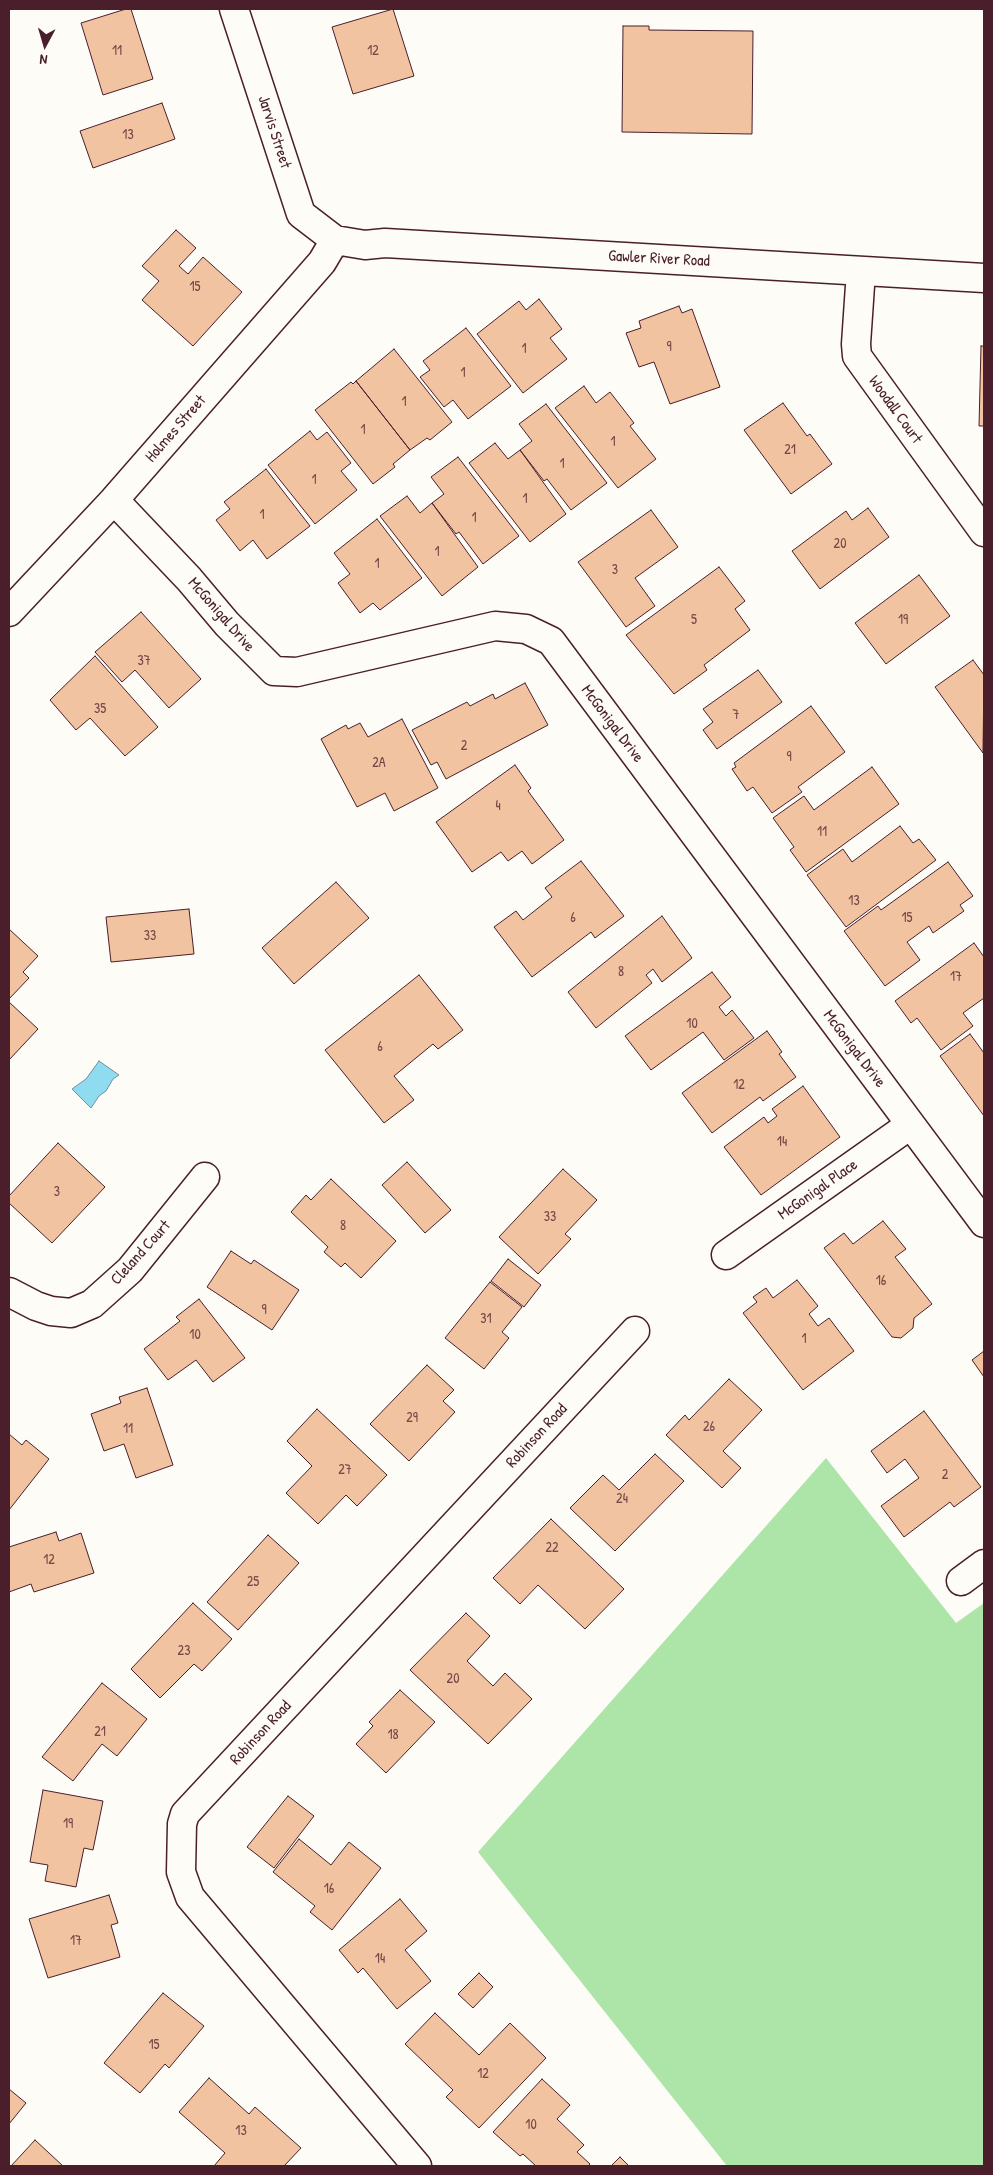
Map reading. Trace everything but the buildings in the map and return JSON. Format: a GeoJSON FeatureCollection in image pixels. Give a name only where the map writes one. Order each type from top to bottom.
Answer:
{"type":"FeatureCollection","features":[{"type":"Feature","properties":{"kind":"street","name":"Jarvis Street"},"geometry":{"type":"LineString","coordinates":[[234,9],[301,214],[335,240]]}},
{"type":"Feature","properties":{"kind":"street","name":"Gawler River Road"},"geometry":{"type":"LineString","coordinates":[[335,240],[365,245],[384,243],[984,278]]}},
{"type":"Feature","properties":{"kind":"street","name":"Holmes Street"},"geometry":{"type":"LineString","coordinates":[[9,612],[114,500],[322,262],[335,240]]}},
{"type":"Feature","properties":{"kind":"street","name":"Woodall Court"},"geometry":{"type":"LineString","coordinates":[[861,271],[856,344],[857,356],[984,532]]}},
{"type":"Feature","properties":{"kind":"street","name":"McGonigal Drive"},"geometry":{"type":"LineString","coordinates":[[114,500],[189,579],[227,624],[274,670],[297,672],[495,626],[526,630],[551,641],[984,1223]]}},
{"type":"Feature","properties":{"kind":"street","name":"McGonigal Place"},"geometry":{"type":"LineString","coordinates":[[726,1255],[910,1125]]}},
{"type":"Feature","properties":{"kind":"street","name":"Cleland Court"},"geometry":{"type":"LineString","coordinates":[[9,1292],[36,1306],[51,1311],[71,1313],[92,1304],[130,1270],[205,1178]]}},
{"type":"Feature","properties":{"kind":"street","name":"Robinson Road"},"geometry":{"type":"LineString","coordinates":[[417,2166],[190,1898],[181,1872],[182,1824],[185,1814],[634,1331]]}},
{"type":"Feature","properties":{"kind":"street"},"geometry":{"type":"LineString","coordinates":[[961,1581],[984,1564]]}},
{"type":"Feature","properties":{"kind":"green space"},"geometry":{"type":"Polygon","coordinates":[[[826,1458],[956,1623],[984,1603],[984,2166],[727,2166],[478,1852],[826,1458]]]}},
{"type":"Feature","properties":{"kind":"water"},"geometry":{"type":"Polygon","coordinates":[[[99,1061],[119,1075],[113,1079],[106,1091],[99,1096],[91,1108],[72,1089],[86,1079],[99,1061]]]}}]}
